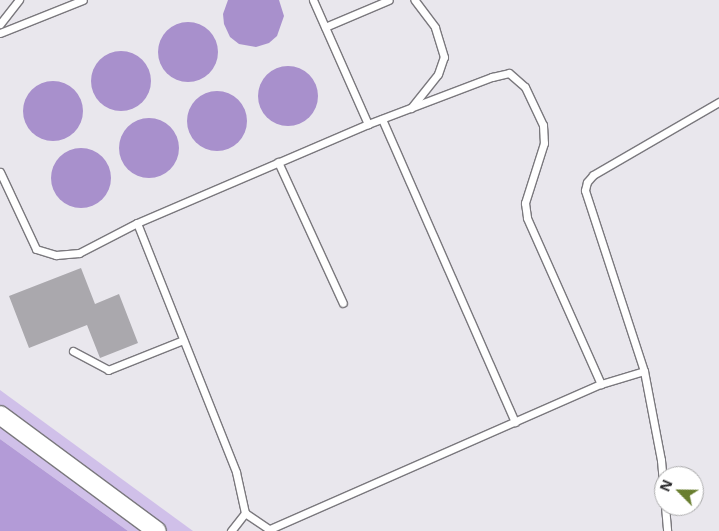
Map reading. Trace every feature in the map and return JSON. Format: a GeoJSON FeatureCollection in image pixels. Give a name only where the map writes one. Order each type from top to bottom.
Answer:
{"type":"FeatureCollection","features":[{"type":"Feature","properties":{"kind":"street"},"geometry":{"type":"LineString","coordinates":[[0,415],[157,531]]}},
{"type":"Feature","properties":{"kind":"lane"},"geometry":{"type":"LineString","coordinates":[[0,24],[19,0]]}},
{"type":"Feature","properties":{"kind":"lane"},"geometry":{"type":"LineString","coordinates":[[0,33],[83,0]]}},
{"type":"Feature","properties":{"kind":"lane"},"geometry":{"type":"LineString","coordinates":[[313,0],[368,124]]}},
{"type":"Feature","properties":{"kind":"lane"},"geometry":{"type":"LineString","coordinates":[[325,27],[389,0]]}},
{"type":"Feature","properties":{"kind":"lane"},"geometry":{"type":"LineString","coordinates":[[410,108],[438,74],[444,56],[435,27],[415,0]]}},
{"type":"Feature","properties":{"kind":"lane"},"geometry":{"type":"LineString","coordinates":[[0,172],[36,249],[56,255],[79,253],[137,223],[368,124],[492,77],[510,73],[524,87],[544,125],[544,143],[525,202],[527,218],[601,384]]}},
{"type":"Feature","properties":{"kind":"lane"},"geometry":{"type":"LineString","coordinates":[[662,466],[644,371],[585,190],[587,182],[593,175],[719,102]]}},
{"type":"Feature","properties":{"kind":"lane"},"geometry":{"type":"LineString","coordinates":[[382,119],[515,422]]}},
{"type":"Feature","properties":{"kind":"lane"},"geometry":{"type":"LineString","coordinates":[[278,162],[343,303]]}},
{"type":"Feature","properties":{"kind":"lane"},"geometry":{"type":"LineString","coordinates":[[137,223],[236,472],[245,513],[271,530],[601,384],[644,371]]}},
{"type":"Feature","properties":{"kind":"lane"},"geometry":{"type":"LineString","coordinates":[[73,351],[108,370],[183,340]]}},
{"type":"Feature","properties":{"kind":"lane"},"geometry":{"type":"LineString","coordinates":[[231,531],[245,513]]}},
{"type":"Feature","properties":{"kind":"lane"},"geometry":{"type":"LineString","coordinates":[[666,516],[667,531]]}},
{"type":"Feature","properties":{"kind":"shaded area"},"geometry":{"type":"Polygon","coordinates":[[[228,0],[279,0],[284,16],[277,36],[269,43],[256,47],[239,44],[230,37],[224,24],[223,14],[228,0]]]}},
{"type":"Feature","properties":{"kind":"shaded area"},"geometry":{"type":"Polygon","coordinates":[[[182,22],[194,22],[205,27],[213,35],[218,46],[216,64],[205,77],[194,82],[182,82],[171,77],[163,69],[158,58],[158,46],[163,35],[171,27],[182,22]]]}},
{"type":"Feature","properties":{"kind":"shaded area"},"geometry":{"type":"Polygon","coordinates":[[[115,51],[127,51],[138,56],[146,64],[151,75],[149,93],[138,106],[127,111],[115,111],[104,106],[96,98],[91,87],[91,75],[96,64],[104,56],[115,51]]]}},
{"type":"Feature","properties":{"kind":"shaded area"},"geometry":{"type":"Polygon","coordinates":[[[282,66],[294,66],[305,71],[313,79],[318,90],[316,108],[305,121],[294,126],[282,126],[271,121],[263,113],[258,102],[258,90],[263,79],[271,71],[282,66]]]}},
{"type":"Feature","properties":{"kind":"shaded area"},"geometry":{"type":"Polygon","coordinates":[[[47,81],[59,81],[70,86],[78,94],[83,105],[81,123],[70,136],[59,141],[47,141],[36,136],[28,128],[23,117],[23,105],[28,94],[36,86],[47,81]]]}},
{"type":"Feature","properties":{"kind":"shaded area"},"geometry":{"type":"Polygon","coordinates":[[[211,91],[223,91],[234,96],[242,104],[247,115],[245,133],[234,146],[223,151],[211,151],[200,146],[192,138],[187,127],[187,115],[192,104],[200,96],[211,91]]]}},
{"type":"Feature","properties":{"kind":"shaded area"},"geometry":{"type":"Polygon","coordinates":[[[143,118],[155,118],[166,123],[174,131],[179,142],[177,160],[166,173],[155,178],[143,178],[132,173],[124,165],[119,154],[119,142],[124,131],[132,123],[143,118]]]}},
{"type":"Feature","properties":{"kind":"shaded area"},"geometry":{"type":"Polygon","coordinates":[[[75,148],[87,148],[98,153],[106,161],[111,172],[109,190],[98,203],[87,208],[75,208],[64,203],[56,195],[51,184],[51,172],[56,161],[64,153],[75,148]]]}},
{"type":"Feature","properties":{"kind":"shaded area"},"geometry":{"type":"Polygon","coordinates":[[[0,390],[193,531],[128,531],[0,439],[0,390]]]}},
{"type":"Feature","properties":{"kind":"shaded area"},"geometry":{"type":"Polygon","coordinates":[[[0,439],[128,531],[0,531],[0,439]]]}},
{"type":"Feature","properties":{"kind":"building"},"geometry":{"type":"Polygon","coordinates":[[[81,268],[95,304],[119,294],[138,343],[100,358],[87,325],[29,348],[9,296],[81,268]]]}}]}
